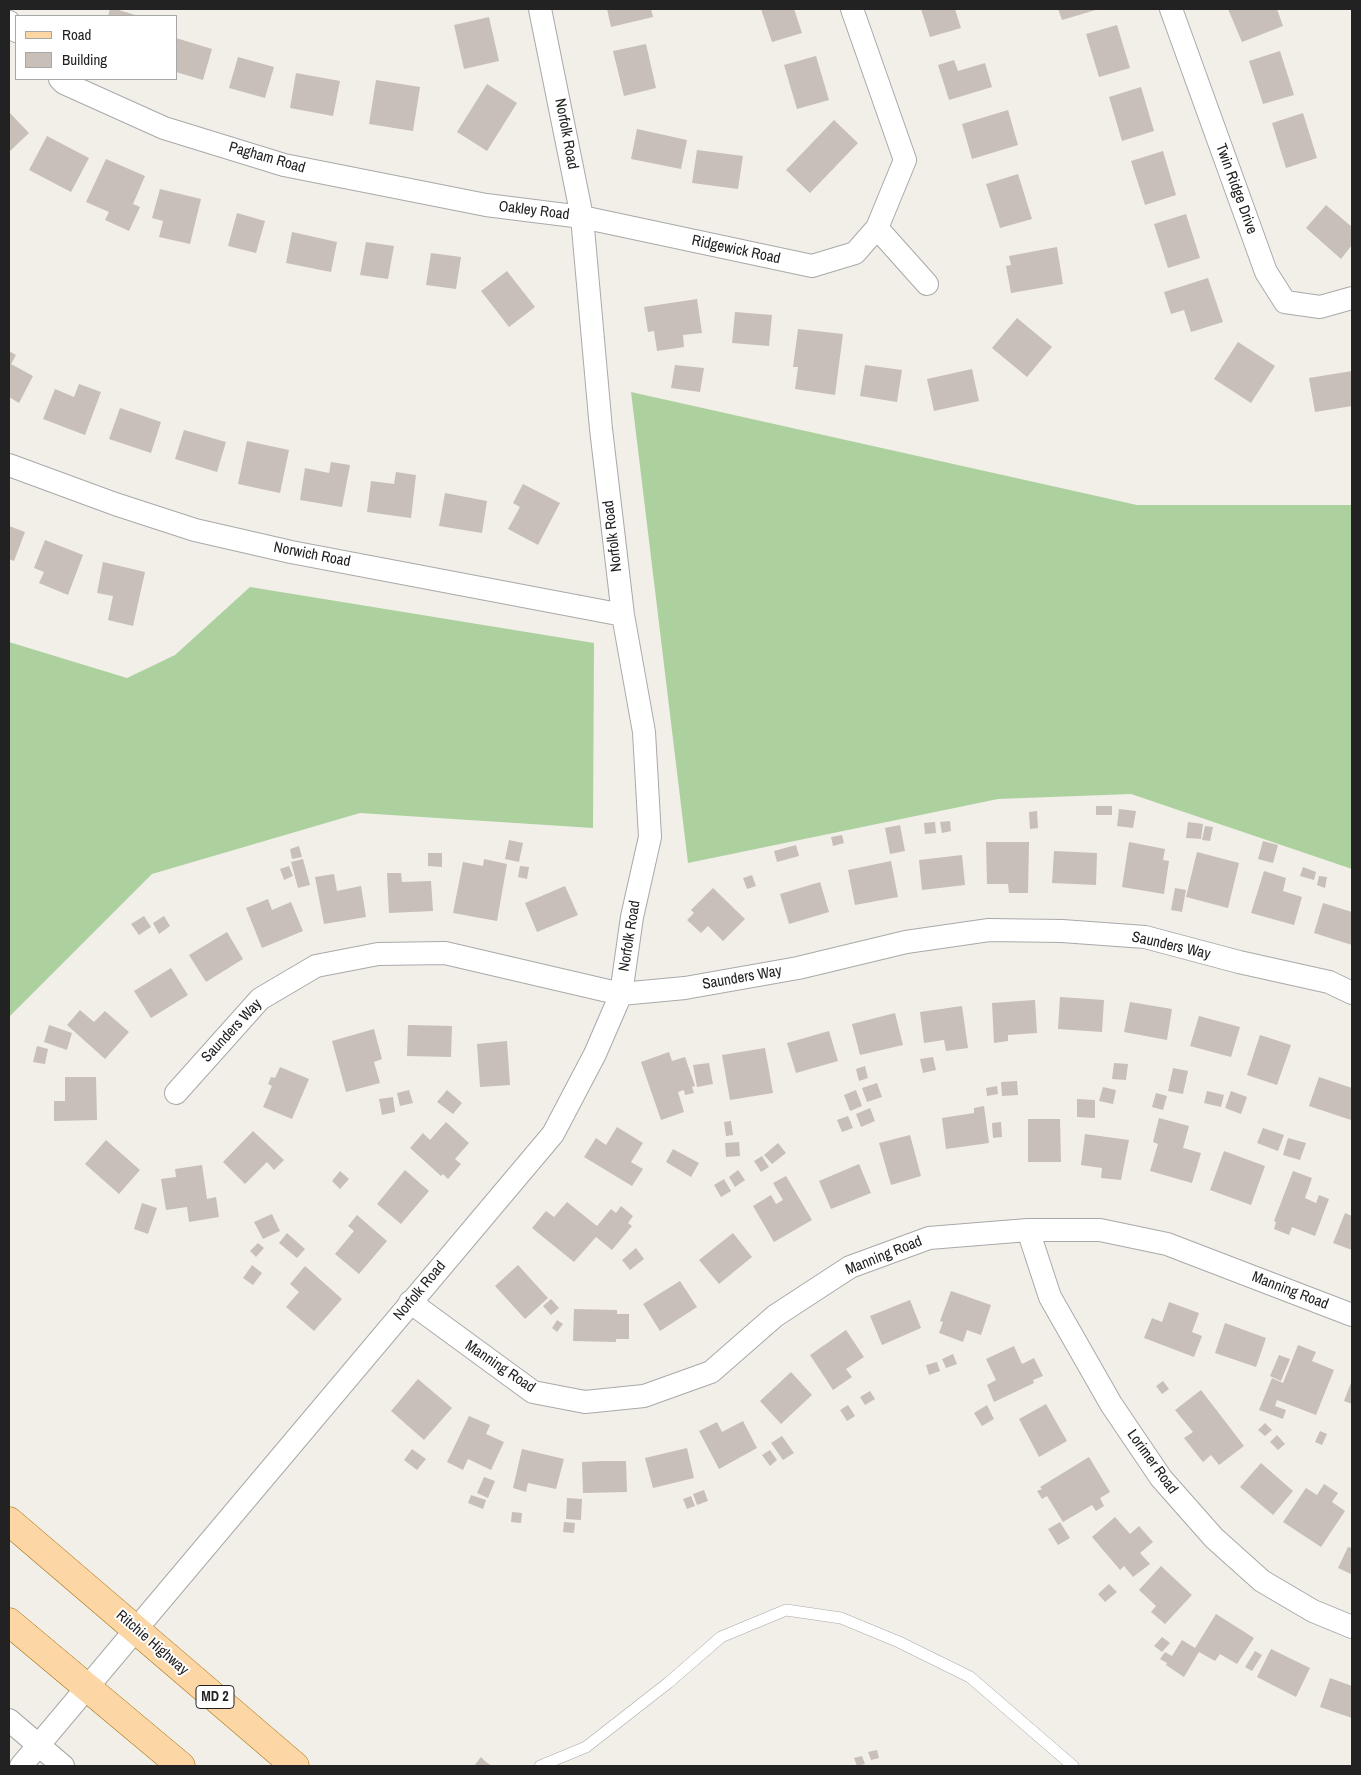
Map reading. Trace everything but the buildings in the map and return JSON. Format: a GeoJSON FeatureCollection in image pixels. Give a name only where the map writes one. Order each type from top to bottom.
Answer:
{"type":"FeatureCollection","features":[{"type":"Feature","properties":{"kind":"main road","name":"Ritchie Highway"},"geometry":{"type":"LineString","coordinates":[[9,1521],[295,1766]]}},
{"type":"Feature","properties":{"kind":"main road"},"geometry":{"type":"LineString","coordinates":[[9,1622],[181,1766]]}},
{"type":"Feature","properties":{"kind":"street","name":"Norfolk Road"},"geometry":{"type":"LineString","coordinates":[[21,1766],[135,1628],[553,1134],[595,1054],[621,994],[632,917],[650,837],[644,732],[623,616],[601,429],[582,217],[540,9]]}},
{"type":"Feature","properties":{"kind":"street","name":"Ridgewick Road"},"geometry":{"type":"LineString","coordinates":[[582,217],[812,266],[855,253],[877,228],[905,160],[852,9]]}},
{"type":"Feature","properties":{"kind":"street","name":"Twin Ridge Drive"},"geometry":{"type":"LineString","coordinates":[[1171,9],[1266,272],[1285,302],[1320,306],[1352,298]]}},
{"type":"Feature","properties":{"kind":"street","name":"Pagham Road"},"geometry":{"type":"LineString","coordinates":[[61,80],[164,128],[284,164],[486,205]]}},
{"type":"Feature","properties":{"kind":"street","name":"Oakley Road"},"geometry":{"type":"LineString","coordinates":[[486,205],[582,217]]}},
{"type":"Feature","properties":{"kind":"street"},"geometry":{"type":"LineString","coordinates":[[877,228],[927,284]]}},
{"type":"Feature","properties":{"kind":"street","name":"Norwich Road"},"geometry":{"type":"LineString","coordinates":[[9,465],[115,504],[195,530],[291,552],[623,616]]}},
{"type":"Feature","properties":{"kind":"street","name":"Saunders Way"},"geometry":{"type":"LineString","coordinates":[[176,1093],[260,999],[316,966],[378,954],[445,953],[621,994],[694,986],[798,968],[906,942],[989,930],[1062,930],[1145,937],[1239,962],[1329,982],[1352,993]]}},
{"type":"Feature","properties":{"kind":"street","name":"Manning Road"},"geometry":{"type":"LineString","coordinates":[[410,1302],[533,1392],[585,1402],[644,1396],[711,1372],[775,1316],[850,1267],[928,1238],[1028,1230],[1100,1230],[1167,1244],[1352,1315]]}},
{"type":"Feature","properties":{"kind":"street","name":"Lorimer Road"},"geometry":{"type":"LineString","coordinates":[[1028,1230],[1050,1297],[1110,1404],[1160,1478],[1214,1538],[1262,1581],[1313,1612],[1352,1627]]}},
{"type":"Feature","properties":{"kind":"street"},"geometry":{"type":"LineString","coordinates":[[9,1720],[62,1766]]}},
{"type":"Feature","properties":{"kind":"lane"},"geometry":{"type":"LineString","coordinates":[[540,1766],[586,1747],[668,1683],[721,1637],[786,1610],[841,1618],[899,1642],[970,1678],[1073,1766]]}},
{"type":"Feature","properties":{"kind":"green space"},"geometry":{"type":"Polygon","coordinates":[[[631,392],[1137,505],[1352,505],[1352,869],[1131,794],[998,799],[688,863],[631,392]]]}},
{"type":"Feature","properties":{"kind":"green space"},"geometry":{"type":"Polygon","coordinates":[[[250,587],[594,643],[593,828],[360,813],[152,874],[9,1017],[9,642],[127,678],[175,655],[250,587]]]}}]}
